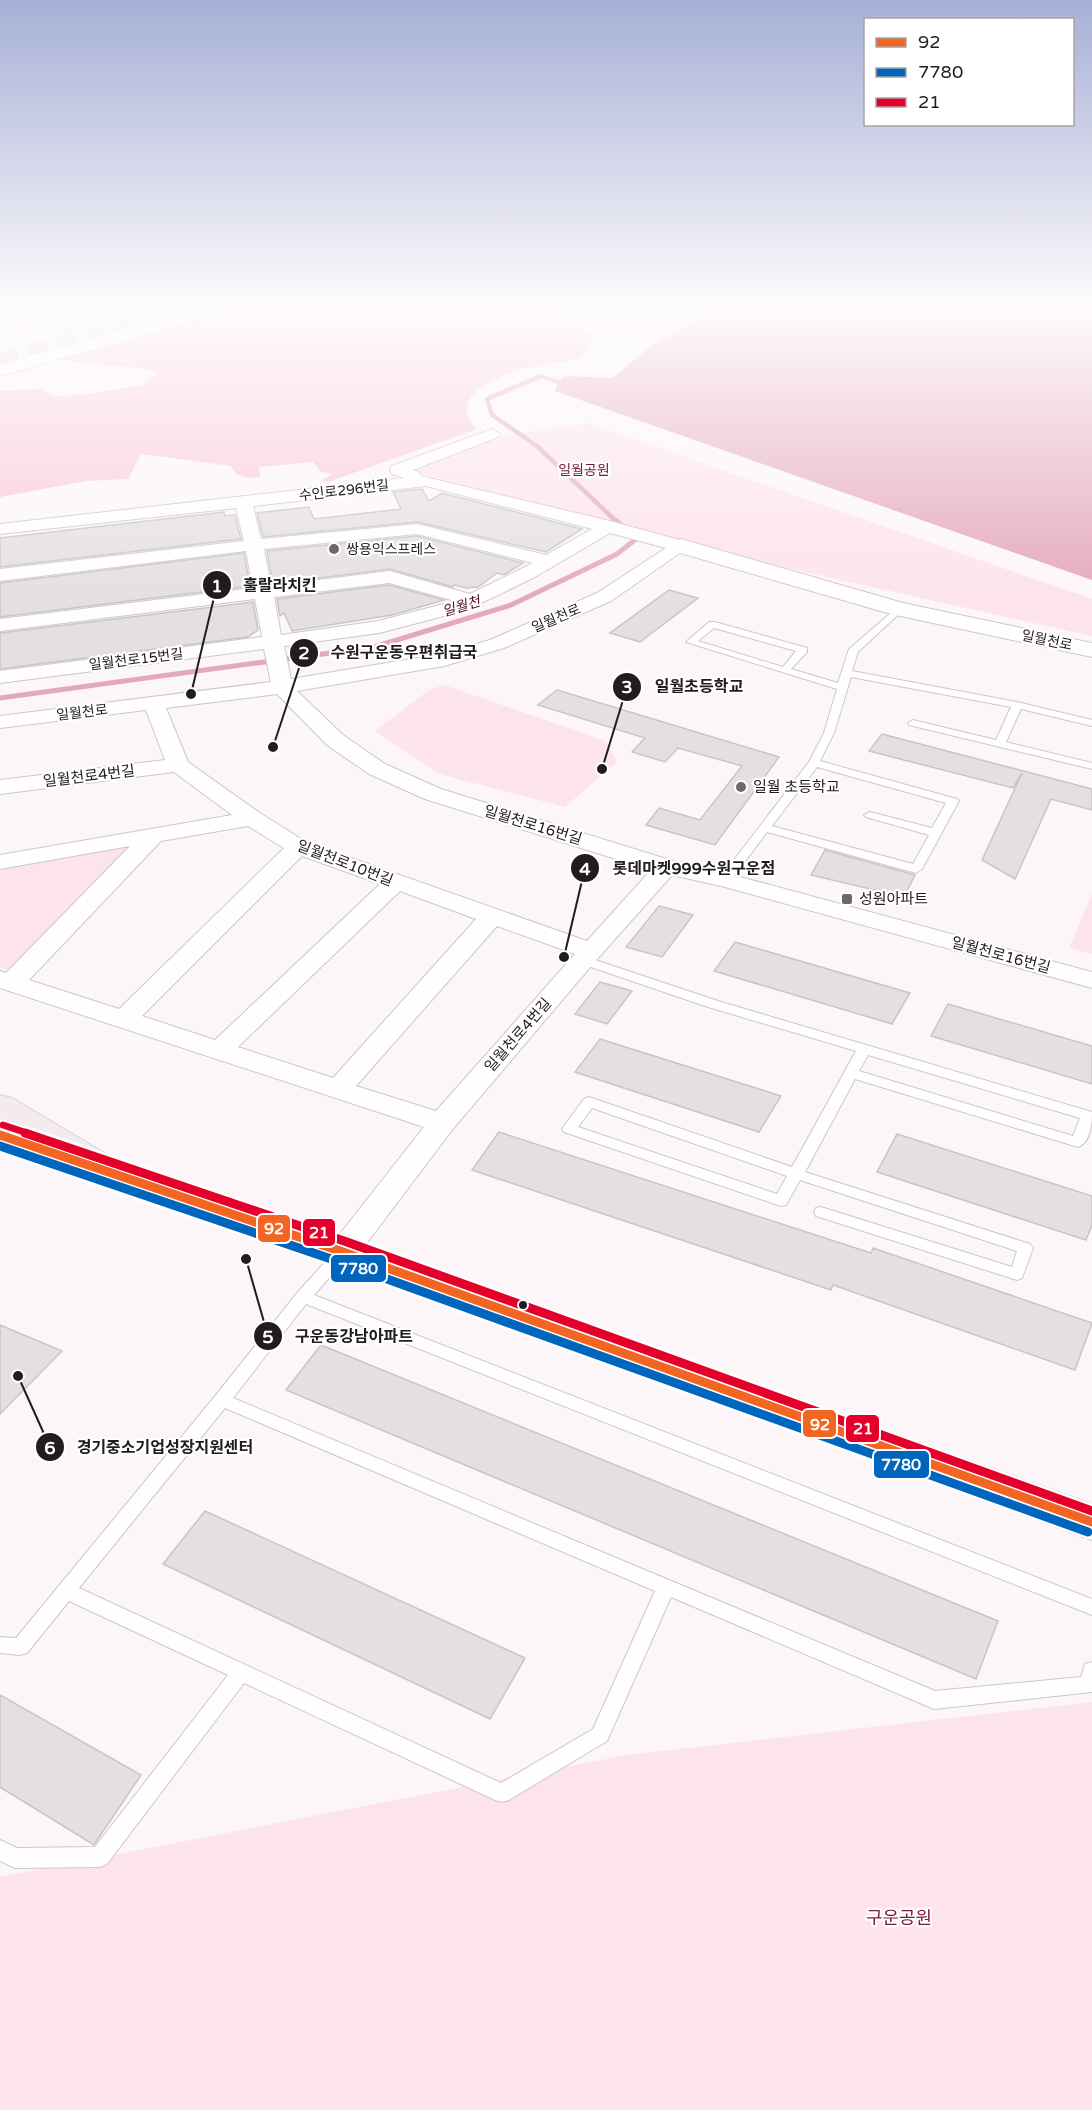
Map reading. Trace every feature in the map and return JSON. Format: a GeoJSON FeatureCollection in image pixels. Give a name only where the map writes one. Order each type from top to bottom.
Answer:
{"type":"FeatureCollection","features":[{"type":"Feature","properties":{"kind":"main road"},"geometry":{"type":"LineString","coordinates":[[0,1106],[105,1170]]}},
{"type":"Feature","properties":{"kind":"street"},"geometry":{"type":"LineString","coordinates":[[426,481],[398,470],[492,434]]}},
{"type":"Feature","properties":{"kind":"street","name":"수인로296번길"},"geometry":{"type":"LineString","coordinates":[[0,529],[426,481],[670,543]]}},
{"type":"Feature","properties":{"kind":"street"},"geometry":{"type":"LineString","coordinates":[[243,502],[254,545],[277,664]]}},
{"type":"Feature","properties":{"kind":"street"},"geometry":{"type":"LineString","coordinates":[[0,575],[254,545],[417,529],[548,561]]}},
{"type":"Feature","properties":{"kind":"street","name":"일월천로15번길"},"geometry":{"type":"LineString","coordinates":[[0,677],[277,664],[379,627],[460,606],[548,561],[619,529]]}},
{"type":"Feature","properties":{"kind":"street","name":"일월천로"},"geometry":{"type":"LineString","coordinates":[[0,722],[154,704],[277,664],[444,660],[497,644],[604,597],[670,543],[899,609],[1092,650]]}},
{"type":"Feature","properties":{"kind":"street"},"geometry":{"type":"LineString","coordinates":[[0,625],[390,577],[472,600]]}},
{"type":"Feature","properties":{"kind":"street","name":"일월천로16번길"},"geometry":{"type":"LineString","coordinates":[[277,664],[334,740],[377,769],[433,794],[668,867],[725,880],[1092,980]]}},
{"type":"Feature","properties":{"kind":"street"},"geometry":{"type":"LineString","coordinates":[[154,704],[178,765]]}},
{"type":"Feature","properties":{"kind":"street","name":"일월천로4번길"},"geometry":{"type":"LineString","coordinates":[[0,787],[178,765]]}},
{"type":"Feature","properties":{"kind":"street","name":"일월천로10번길"},"geometry":{"type":"LineString","coordinates":[[178,765],[252,818],[298,847],[492,916],[587,955]]}},
{"type":"Feature","properties":{"kind":"street"},"geometry":{"type":"LineString","coordinates":[[0,862],[252,818]]}},
{"type":"Feature","properties":{"kind":"street"},"geometry":{"type":"LineString","coordinates":[[154,835],[6,981],[442,1123]]}},
{"type":"Feature","properties":{"kind":"street"},"geometry":{"type":"LineString","coordinates":[[124,1019],[298,847]]}},
{"type":"Feature","properties":{"kind":"street","name":"일월천로4번길"},"geometry":{"type":"LineString","coordinates":[[343,1252],[442,1123],[587,955],[668,867]]}},
{"type":"Feature","properties":{"kind":"street"},"geometry":{"type":"LineString","coordinates":[[220,1050],[396,882]]}},
{"type":"Feature","properties":{"kind":"street"},"geometry":{"type":"LineString","coordinates":[[338,1089],[492,916]]}},
{"type":"Feature","properties":{"kind":"street"},"geometry":{"type":"LineString","coordinates":[[0,1135],[343,1252],[1092,1522]]}},
{"type":"Feature","properties":{"kind":"lane"},"geometry":{"type":"LineString","coordinates":[[725,880],[814,763],[829,733],[853,651],[899,609]]}},
{"type":"Feature","properties":{"kind":"lane"},"geometry":{"type":"LineString","coordinates":[[786,669],[803,650],[712,624],[691,642],[843,688]]}},
{"type":"Feature","properties":{"kind":"lane"},"geometry":{"type":"LineString","coordinates":[[848,673],[1017,705],[1092,723]]}},
{"type":"Feature","properties":{"kind":"lane"},"geometry":{"type":"LineString","coordinates":[[1000,744],[1017,705]]}},
{"type":"Feature","properties":{"kind":"lane"},"geometry":{"type":"LineString","coordinates":[[913,723],[1092,766]]}},
{"type":"Feature","properties":{"kind":"lane"},"geometry":{"type":"LineString","coordinates":[[766,828],[916,869],[953,801],[814,763]]}},
{"type":"Feature","properties":{"kind":"lane"},"geometry":{"type":"LineString","coordinates":[[870,815],[936,833]]}},
{"type":"Feature","properties":{"kind":"lane"},"geometry":{"type":"LineString","coordinates":[[587,955],[713,1004],[1088,1116],[1078,1142],[851,1073]]}},
{"type":"Feature","properties":{"kind":"lane"},"geometry":{"type":"LineString","coordinates":[[821,1212],[1017,1274],[1025,1248],[796,1174],[589,1102],[569,1130],[781,1201],[796,1174],[864,1049]]}},
{"type":"Feature","properties":{"kind":"lane"},"geometry":{"type":"LineString","coordinates":[[0,1645],[20,1647],[303,1297],[343,1252]]}},
{"type":"Feature","properties":{"kind":"lane"},"geometry":{"type":"LineString","coordinates":[[303,1297],[1092,1607]]}},
{"type":"Feature","properties":{"kind":"lane"},"geometry":{"type":"LineString","coordinates":[[222,1400],[934,1700],[1089,1685],[1092,1670]]}},
{"type":"Feature","properties":{"kind":"lane"},"geometry":{"type":"LineString","coordinates":[[66,1591],[502,1793],[600,1735],[666,1587]]}},
{"type":"Feature","properties":{"kind":"lane"},"geometry":{"type":"LineString","coordinates":[[0,1850],[15,1858],[100,1857],[242,1672]]}},
{"type":"Feature","properties":{"kind":"green space","name":"일월공원"},"geometry":{"type":"Polygon","coordinates":[[[588,423],[1092,599],[1092,636],[701,549],[419,473],[417,467],[499,437],[588,423]]]}},
{"type":"Feature","properties":{"kind":"green space"},"geometry":{"type":"Polygon","coordinates":[[[444,685],[606,741],[617,762],[565,807],[439,774],[375,731],[429,690],[444,685]]]}},
{"type":"Feature","properties":{"kind":"green space"},"geometry":{"type":"Polygon","coordinates":[[[131,846],[8,970],[0,968],[0,867],[131,846]]]}},
{"type":"Feature","properties":{"kind":"green space"},"geometry":{"type":"Polygon","coordinates":[[[1092,894],[1092,954],[1069,948],[1092,894]]]}},
{"type":"Feature","properties":{"kind":"green space","name":"구운공원"},"geometry":{"type":"Polygon","coordinates":[[[1092,1702],[1092,2110],[0,2110],[0,1877],[627,1755],[1092,1702]]]}},
{"type":"Feature","properties":{"kind":"shaded area"},"geometry":{"type":"Polygon","coordinates":[[[0,406],[467,406],[469,418],[477,429],[328,482],[321,481],[332,474],[321,472],[313,462],[259,467],[260,477],[247,477],[236,473],[231,466],[141,454],[128,479],[86,481],[0,497],[0,406]]]}},
{"type":"Feature","properties":{"kind":"shaded area"},"geometry":{"type":"Polygon","coordinates":[[[599,406],[1092,406],[1092,580],[599,406]]]}},
{"type":"Feature","properties":{"kind":"building"},"geometry":{"type":"Polygon","coordinates":[[[422,489],[429,501],[442,493],[582,529],[546,552],[417,522],[263,537],[257,513],[309,507],[314,519],[401,509],[393,492],[422,489]]]}},
{"type":"Feature","properties":{"kind":"building"},"geometry":{"type":"Polygon","coordinates":[[[224,512],[225,516],[235,515],[241,539],[0,567],[0,538],[224,512]]]}},
{"type":"Feature","properties":{"kind":"building"},"geometry":{"type":"Polygon","coordinates":[[[417,536],[523,563],[504,575],[497,573],[478,587],[466,588],[454,585],[453,587],[390,569],[273,584],[267,551],[417,536]]]}},
{"type":"Feature","properties":{"kind":"building"},"geometry":{"type":"Polygon","coordinates":[[[244,553],[250,586],[0,617],[0,583],[244,553]]]}},
{"type":"Feature","properties":{"kind":"building"},"geometry":{"type":"Polygon","coordinates":[[[389,585],[444,600],[392,615],[292,631],[284,613],[280,616],[277,599],[389,585]]]}},
{"type":"Feature","properties":{"kind":"building"},"geometry":{"type":"Polygon","coordinates":[[[669,590],[698,598],[640,642],[610,633],[669,590]]]}},
{"type":"Feature","properties":{"kind":"building"},"geometry":{"type":"Polygon","coordinates":[[[253,602],[258,630],[248,637],[0,669],[0,633],[253,602]]]}},
{"type":"Feature","properties":{"kind":"building","name":"일월 초등학교"},"geometry":{"type":"Polygon","coordinates":[[[557,690],[779,757],[715,845],[646,825],[659,808],[700,820],[742,766],[678,748],[665,762],[632,752],[645,738],[538,705],[557,690]]]}},
{"type":"Feature","properties":{"kind":"building"},"geometry":{"type":"Polygon","coordinates":[[[882,734],[1092,789],[1092,810],[1051,799],[1015,879],[982,860],[1022,773],[1013,788],[869,751],[882,734]]]}},
{"type":"Feature","properties":{"kind":"building"},"geometry":{"type":"Polygon","coordinates":[[[825,850],[915,875],[904,897],[811,875],[825,850]]]}},
{"type":"Feature","properties":{"kind":"building"},"geometry":{"type":"Polygon","coordinates":[[[659,906],[693,915],[662,957],[626,947],[659,906]]]}},
{"type":"Feature","properties":{"kind":"building"},"geometry":{"type":"Polygon","coordinates":[[[735,942],[910,993],[892,1024],[714,971],[735,942]]]}},
{"type":"Feature","properties":{"kind":"building"},"geometry":{"type":"Polygon","coordinates":[[[600,982],[632,991],[607,1024],[575,1014],[600,982]]]}},
{"type":"Feature","properties":{"kind":"building"},"geometry":{"type":"Polygon","coordinates":[[[948,1004],[1092,1046],[1092,1084],[931,1036],[948,1004]]]}},
{"type":"Feature","properties":{"kind":"building"},"geometry":{"type":"Polygon","coordinates":[[[600,1039],[781,1096],[759,1132],[575,1072],[600,1039]]]}},
{"type":"Feature","properties":{"kind":"building"},"geometry":{"type":"Polygon","coordinates":[[[499,1132],[871,1253],[873,1248],[1092,1323],[1075,1370],[833,1285],[831,1290],[472,1170],[499,1132]]]}},
{"type":"Feature","properties":{"kind":"building"},"geometry":{"type":"Polygon","coordinates":[[[897,1134],[1092,1196],[1092,1225],[1086,1240],[877,1172],[897,1134]]]}},
{"type":"Feature","properties":{"kind":"building"},"geometry":{"type":"Polygon","coordinates":[[[0,1325],[62,1351],[0,1414],[0,1325]]]}},
{"type":"Feature","properties":{"kind":"building"},"geometry":{"type":"Polygon","coordinates":[[[321,1345],[998,1621],[976,1679],[286,1390],[321,1345]]]}},
{"type":"Feature","properties":{"kind":"building"},"geometry":{"type":"Polygon","coordinates":[[[205,1511],[525,1658],[490,1719],[163,1564],[205,1511]]]}},
{"type":"Feature","properties":{"kind":"building"},"geometry":{"type":"Polygon","coordinates":[[[0,1695],[141,1775],[94,1845],[0,1787],[0,1695]]]}},
{"type":"Feature","properties":{"kind":"waterway","name":"일월천"},"geometry":{"type":"LineString","coordinates":[[489,406],[492,415],[537,446],[618,523]]}},
{"type":"Feature","properties":{"kind":"waterway","name":"일월천"},"geometry":{"type":"LineString","coordinates":[[0,698],[374,647],[511,605],[617,554],[636,539],[617,521]]}},
{"type":"Feature","properties":{"kind":"transit line","name":"21"},"geometry":{"type":"LineString","coordinates":[[3,1125],[347,1242],[1092,1511]]}},
{"type":"Feature","properties":{"kind":"transit line","name":"92"},"geometry":{"type":"LineString","coordinates":[[0,1135],[343,1252],[1092,1522]]}},
{"type":"Feature","properties":{"kind":"transit line","name":"7780"},"geometry":{"type":"LineString","coordinates":[[0,1146],[340,1262],[1088,1532]]}},
{"type":"Feature","properties":{"kind":"place","name":"쌍용익스프레스"},"geometry":{"type":"Point","coordinates":[334,549]}},
{"type":"Feature","properties":{"kind":"place","name":"훌랄라치킨"},"geometry":{"type":"Point","coordinates":[191,694]}},
{"type":"Feature","properties":{"kind":"place","name":"수원구운동우편취급국"},"geometry":{"type":"Point","coordinates":[273,747]}},
{"type":"Feature","properties":{"kind":"place","name":"일월초등학교"},"geometry":{"type":"Point","coordinates":[602,769]}},
{"type":"Feature","properties":{"kind":"place","name":"일월 초등학교"},"geometry":{"type":"Point","coordinates":[741,787]}},
{"type":"Feature","properties":{"kind":"place","name":"성원아파트"},"geometry":{"type":"Point","coordinates":[847,899]}},
{"type":"Feature","properties":{"kind":"place","name":"롯데마켓999수원구운점"},"geometry":{"type":"Point","coordinates":[564,957]}},
{"type":"Feature","properties":{"kind":"place","name":"구운동강남아파트"},"geometry":{"type":"Point","coordinates":[246,1259]}},
{"type":"Feature","properties":{"kind":"place","name":"경기중소기업성장지원센터"},"geometry":{"type":"Point","coordinates":[18,1376]}}]}
